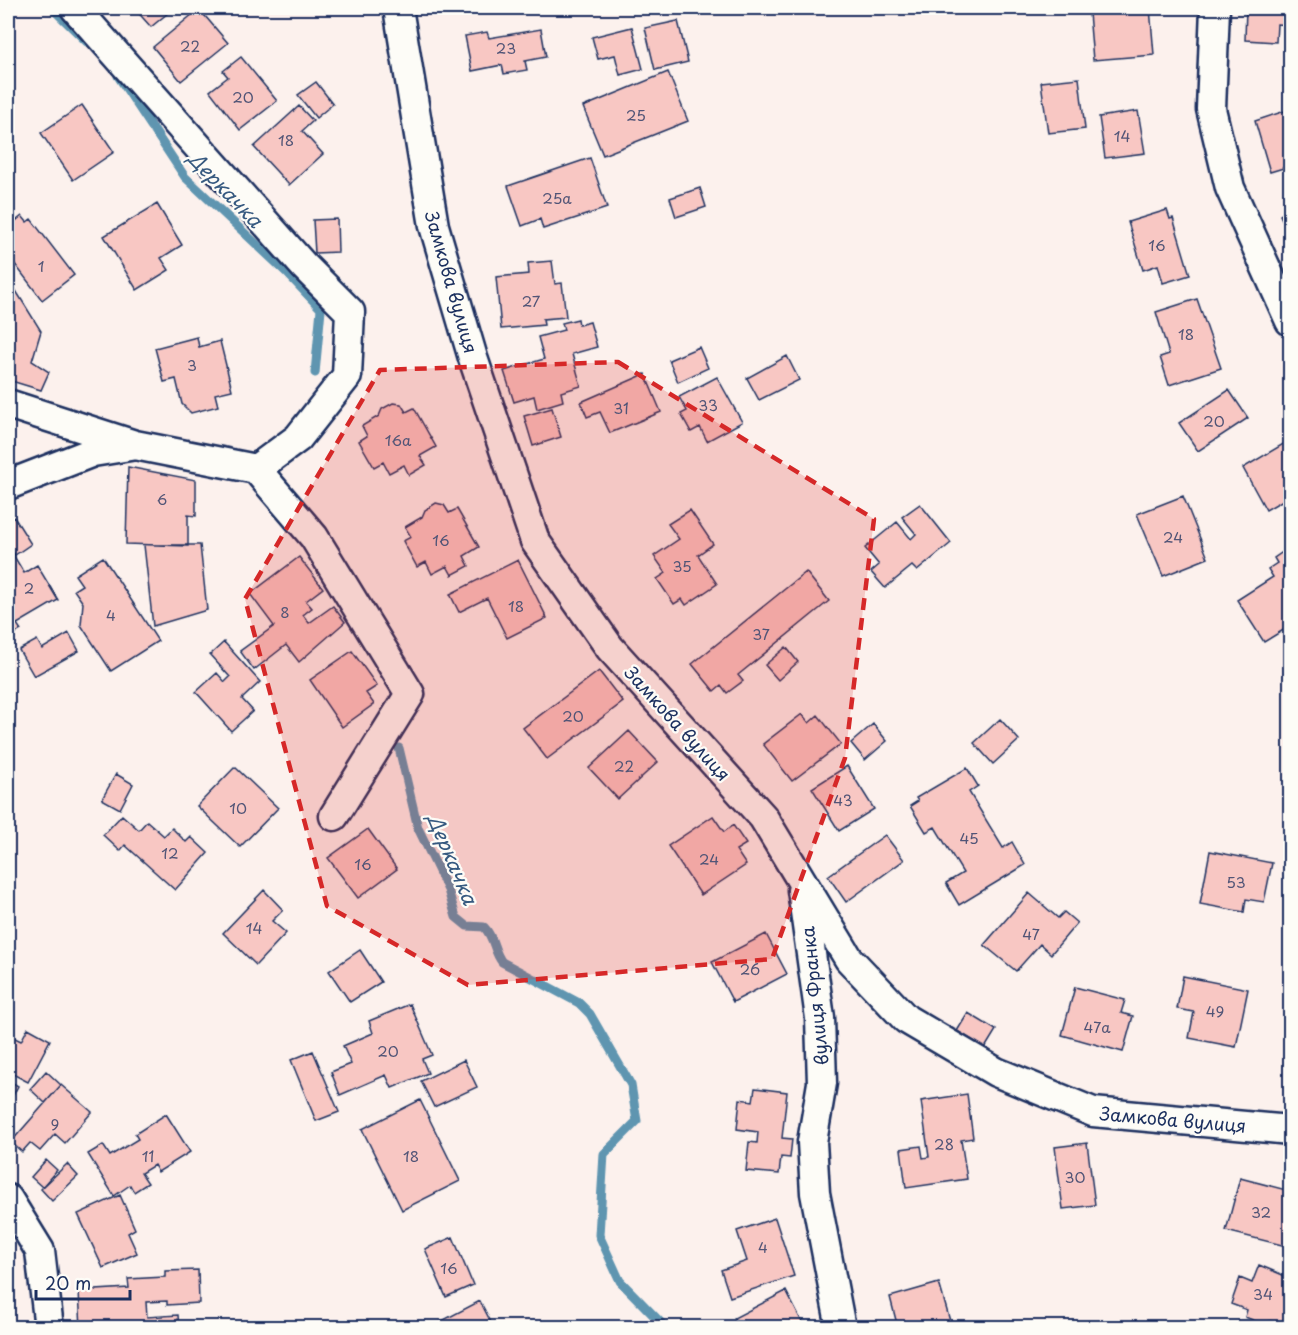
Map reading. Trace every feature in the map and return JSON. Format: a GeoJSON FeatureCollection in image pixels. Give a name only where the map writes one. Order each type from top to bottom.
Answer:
{"type":"FeatureCollection","features":[{"type":"Feature","properties":{"kind":"street"},"geometry":{"type":"LineString","coordinates":[[75,8],[304,266],[350,312],[347,376],[298,438],[256,469]]}},
{"type":"Feature","properties":{"kind":"street","name":"Замкова вулиця"},"geometry":{"type":"LineString","coordinates":[[398,8],[434,226],[473,358],[535,541],[610,648],[763,817],[849,960],[906,1019],[996,1072],[1093,1112],[1290,1130]]}},
{"type":"Feature","properties":{"kind":"street"},"geometry":{"type":"LineString","coordinates":[[1215,8],[1211,109],[1216,132],[1230,188],[1290,321]]}},
{"type":"Feature","properties":{"kind":"street"},"geometry":{"type":"LineString","coordinates":[[8,404],[135,445],[256,469],[314,537],[410,694],[334,816]]}},
{"type":"Feature","properties":{"kind":"street"},"geometry":{"type":"LineString","coordinates":[[8,485],[93,452],[135,445]]}},
{"type":"Feature","properties":{"kind":"street","name":"вулиця Франка"},"geometry":{"type":"LineString","coordinates":[[800,876],[820,1018],[822,1083],[812,1142],[815,1193],[841,1328]]}},
{"type":"Feature","properties":{"kind":"street"},"geometry":{"type":"LineString","coordinates":[[8,1199],[40,1251],[49,1328]]}},
{"type":"Feature","properties":{"kind":"highlighted area"},"geometry":{"type":"Polygon","coordinates":[[[618,362],[874,519],[845,758],[772,959],[468,985],[327,906],[245,599],[380,370],[618,362]]]}},
{"type":"Feature","properties":{"kind":"building"},"geometry":{"type":"Polygon","coordinates":[[[134,8],[174,8],[151,27],[134,8]]]}},
{"type":"Feature","properties":{"kind":"building"},"geometry":{"type":"Polygon","coordinates":[[[1150,8],[1154,55],[1093,60],[1089,13],[1150,8]]]}},
{"type":"Feature","properties":{"kind":"building"},"geometry":{"type":"Polygon","coordinates":[[[1246,8],[1290,8],[1290,25],[1277,24],[1276,42],[1245,40],[1246,8]]]}},
{"type":"Feature","properties":{"kind":"building"},"geometry":{"type":"Polygon","coordinates":[[[199,9],[228,43],[181,81],[153,47],[199,9]]]}},
{"type":"Feature","properties":{"kind":"building"},"geometry":{"type":"Polygon","coordinates":[[[678,21],[688,62],[655,70],[645,28],[678,21]]]}},
{"type":"Feature","properties":{"kind":"building"},"geometry":{"type":"Polygon","coordinates":[[[632,27],[643,69],[620,75],[615,55],[598,59],[592,37],[632,27]]]}},
{"type":"Feature","properties":{"kind":"building"},"geometry":{"type":"Polygon","coordinates":[[[541,29],[546,57],[525,61],[527,70],[504,74],[502,65],[472,71],[465,36],[487,32],[489,38],[541,29]]]}},
{"type":"Feature","properties":{"kind":"building"},"geometry":{"type":"Polygon","coordinates":[[[241,57],[277,101],[240,130],[210,91],[228,77],[223,71],[241,57]]]}},
{"type":"Feature","properties":{"kind":"building"},"geometry":{"type":"Polygon","coordinates":[[[668,72],[688,121],[603,155],[583,107],[668,72]]]}},
{"type":"Feature","properties":{"kind":"building"},"geometry":{"type":"Polygon","coordinates":[[[1079,78],[1085,129],[1048,133],[1041,82],[1079,78]]]}},
{"type":"Feature","properties":{"kind":"building"},"geometry":{"type":"Polygon","coordinates":[[[316,82],[333,104],[316,118],[298,95],[316,82]]]}},
{"type":"Feature","properties":{"kind":"building"},"geometry":{"type":"Polygon","coordinates":[[[8,105],[15,121],[8,124],[8,105]]]}},
{"type":"Feature","properties":{"kind":"building"},"geometry":{"type":"Polygon","coordinates":[[[82,105],[114,152],[73,180],[41,133],[82,105]]]}},
{"type":"Feature","properties":{"kind":"building"},"geometry":{"type":"Polygon","coordinates":[[[299,106],[313,121],[302,131],[323,154],[289,185],[254,147],[299,106]]]}},
{"type":"Feature","properties":{"kind":"building"},"geometry":{"type":"Polygon","coordinates":[[[1288,110],[1290,166],[1270,172],[1255,121],[1288,110]]]}},
{"type":"Feature","properties":{"kind":"building"},"geometry":{"type":"Polygon","coordinates":[[[1138,111],[1145,153],[1105,158],[1099,117],[1138,111]]]}},
{"type":"Feature","properties":{"kind":"building"},"geometry":{"type":"Polygon","coordinates":[[[590,158],[607,208],[543,229],[540,219],[522,226],[508,186],[590,158]]]}},
{"type":"Feature","properties":{"kind":"building"},"geometry":{"type":"Polygon","coordinates":[[[700,188],[706,207],[676,217],[670,198],[700,188]]]}},
{"type":"Feature","properties":{"kind":"building"},"geometry":{"type":"Polygon","coordinates":[[[1290,202],[1290,236],[1280,215],[1287,211],[1284,205],[1290,202]]]}},
{"type":"Feature","properties":{"kind":"building"},"geometry":{"type":"Polygon","coordinates":[[[157,204],[182,245],[161,258],[169,270],[137,290],[104,236],[157,204]]]}},
{"type":"Feature","properties":{"kind":"building"},"geometry":{"type":"Polygon","coordinates":[[[1167,210],[1170,219],[1173,218],[1190,275],[1163,283],[1158,265],[1143,270],[1128,222],[1167,210]]]}},
{"type":"Feature","properties":{"kind":"building"},"geometry":{"type":"Polygon","coordinates":[[[22,216],[27,222],[31,219],[74,275],[42,300],[8,255],[8,227],[22,216]]]}},
{"type":"Feature","properties":{"kind":"building"},"geometry":{"type":"Polygon","coordinates":[[[337,219],[338,252],[315,253],[313,220],[337,219]]]}},
{"type":"Feature","properties":{"kind":"building"},"geometry":{"type":"Polygon","coordinates":[[[552,261],[555,284],[562,283],[566,317],[543,319],[544,325],[501,329],[496,277],[529,274],[528,263],[552,261]]]}},
{"type":"Feature","properties":{"kind":"building"},"geometry":{"type":"Polygon","coordinates":[[[8,278],[41,331],[32,361],[49,372],[41,390],[8,380],[8,278]]]}},
{"type":"Feature","properties":{"kind":"building"},"geometry":{"type":"Polygon","coordinates":[[[1197,299],[1221,368],[1169,385],[1160,357],[1169,354],[1156,312],[1197,299]]]}},
{"type":"Feature","properties":{"kind":"building"},"geometry":{"type":"Polygon","coordinates":[[[578,319],[579,325],[590,322],[597,347],[572,354],[581,386],[561,392],[563,401],[537,409],[534,396],[514,402],[504,371],[544,359],[538,337],[564,330],[562,323],[578,319]]]}},
{"type":"Feature","properties":{"kind":"building"},"geometry":{"type":"Polygon","coordinates":[[[197,337],[199,347],[220,341],[232,390],[215,394],[218,406],[191,413],[182,404],[176,379],[164,382],[155,348],[197,337]]]}},
{"type":"Feature","properties":{"kind":"building"},"geometry":{"type":"Polygon","coordinates":[[[699,347],[708,368],[678,382],[669,360],[699,347]]]}},
{"type":"Feature","properties":{"kind":"building"},"geometry":{"type":"Polygon","coordinates":[[[787,356],[799,380],[759,400],[747,378],[787,356]]]}},
{"type":"Feature","properties":{"kind":"building"},"geometry":{"type":"Polygon","coordinates":[[[645,374],[661,412],[610,433],[600,412],[587,417],[581,402],[645,374]]]}},
{"type":"Feature","properties":{"kind":"building"},"geometry":{"type":"Polygon","coordinates":[[[717,377],[742,422],[707,441],[700,427],[691,432],[681,414],[687,411],[679,397],[717,377]]]}},
{"type":"Feature","properties":{"kind":"building"},"geometry":{"type":"Polygon","coordinates":[[[1229,390],[1248,418],[1198,451],[1179,423],[1229,390]]]}},
{"type":"Feature","properties":{"kind":"building"},"geometry":{"type":"Polygon","coordinates":[[[393,403],[401,404],[406,412],[414,408],[436,447],[420,456],[426,465],[409,475],[404,465],[389,473],[383,462],[374,467],[359,441],[367,436],[362,426],[379,416],[382,409],[393,403]]]}},
{"type":"Feature","properties":{"kind":"building"},"geometry":{"type":"Polygon","coordinates":[[[552,408],[561,437],[533,446],[524,416],[552,408]]]}},
{"type":"Feature","properties":{"kind":"building"},"geometry":{"type":"Polygon","coordinates":[[[1290,440],[1290,496],[1266,510],[1243,468],[1290,440]]]}},
{"type":"Feature","properties":{"kind":"building"},"geometry":{"type":"Polygon","coordinates":[[[128,467],[196,480],[196,516],[188,515],[188,546],[126,544],[128,467]]]}},
{"type":"Feature","properties":{"kind":"building"},"geometry":{"type":"Polygon","coordinates":[[[1183,496],[1208,558],[1163,576],[1137,514],[1183,496]]]}},
{"type":"Feature","properties":{"kind":"building"},"geometry":{"type":"Polygon","coordinates":[[[436,503],[444,505],[449,513],[457,509],[479,547],[464,556],[469,566],[452,575],[447,566],[432,574],[426,562],[417,567],[403,541],[411,537],[405,527],[422,517],[425,510],[436,503]]]}},
{"type":"Feature","properties":{"kind":"building"},"geometry":{"type":"Polygon","coordinates":[[[920,504],[951,543],[917,571],[912,566],[885,588],[871,572],[879,565],[865,548],[897,522],[911,539],[916,534],[902,517],[920,504]]]}},
{"type":"Feature","properties":{"kind":"building"},"geometry":{"type":"Polygon","coordinates":[[[690,510],[713,544],[698,555],[717,584],[686,605],[682,599],[674,604],[657,579],[666,573],[654,556],[679,539],[668,524],[690,510]]]}},
{"type":"Feature","properties":{"kind":"building"},"geometry":{"type":"Polygon","coordinates":[[[14,517],[31,544],[15,555],[8,543],[8,522],[14,517]]]}},
{"type":"Feature","properties":{"kind":"building"},"geometry":{"type":"Polygon","coordinates":[[[144,545],[200,545],[207,610],[153,626],[144,545]]]}},
{"type":"Feature","properties":{"kind":"building"},"geometry":{"type":"Polygon","coordinates":[[[1290,547],[1290,626],[1264,642],[1237,600],[1273,577],[1268,569],[1277,563],[1274,558],[1290,547]]]}},
{"type":"Feature","properties":{"kind":"building"},"geometry":{"type":"Polygon","coordinates":[[[12,553],[24,573],[37,565],[58,600],[17,624],[21,630],[8,638],[8,556],[12,553]]]}},
{"type":"Feature","properties":{"kind":"building"},"geometry":{"type":"Polygon","coordinates":[[[103,557],[158,641],[111,671],[81,625],[83,603],[74,590],[82,585],[75,575],[103,557]]]}},
{"type":"Feature","properties":{"kind":"building"},"geometry":{"type":"Polygon","coordinates":[[[299,557],[323,588],[306,601],[312,608],[303,615],[309,623],[333,606],[345,622],[299,662],[286,645],[254,670],[240,651],[274,626],[250,594],[299,557]]]}},
{"type":"Feature","properties":{"kind":"building"},"geometry":{"type":"Polygon","coordinates":[[[518,560],[547,618],[507,638],[487,598],[459,612],[450,594],[518,560]]]}},
{"type":"Feature","properties":{"kind":"building"},"geometry":{"type":"Polygon","coordinates":[[[806,572],[829,601],[738,675],[743,681],[727,693],[721,685],[714,691],[692,664],[806,572]]]}},
{"type":"Feature","properties":{"kind":"building"},"geometry":{"type":"Polygon","coordinates":[[[69,633],[79,651],[34,676],[19,650],[37,640],[42,649],[69,633]]]}},
{"type":"Feature","properties":{"kind":"building"},"geometry":{"type":"Polygon","coordinates":[[[224,642],[260,682],[242,699],[253,711],[231,731],[196,692],[217,673],[225,682],[230,677],[210,655],[224,642]]]}},
{"type":"Feature","properties":{"kind":"building"},"geometry":{"type":"Polygon","coordinates":[[[786,647],[798,662],[778,680],[765,665],[786,647]]]}},
{"type":"Feature","properties":{"kind":"building"},"geometry":{"type":"Polygon","coordinates":[[[352,651],[377,686],[366,693],[374,704],[342,727],[310,680],[352,651]]]}},
{"type":"Feature","properties":{"kind":"building"},"geometry":{"type":"Polygon","coordinates":[[[599,671],[623,702],[547,759],[523,728],[599,671]]]}},
{"type":"Feature","properties":{"kind":"building"},"geometry":{"type":"Polygon","coordinates":[[[802,714],[809,723],[818,715],[841,744],[792,781],[763,744],[802,714]]]}},
{"type":"Feature","properties":{"kind":"building"},"geometry":{"type":"Polygon","coordinates":[[[1000,719],[1019,740],[993,764],[974,743],[1000,719]]]}},
{"type":"Feature","properties":{"kind":"building"},"geometry":{"type":"Polygon","coordinates":[[[873,724],[887,741],[865,760],[851,743],[873,724]]]}},
{"type":"Feature","properties":{"kind":"building"},"geometry":{"type":"Polygon","coordinates":[[[629,731],[658,762],[618,799],[589,768],[629,731]]]}},
{"type":"Feature","properties":{"kind":"building"},"geometry":{"type":"Polygon","coordinates":[[[847,766],[874,809],[839,831],[812,788],[847,766]]]}},
{"type":"Feature","properties":{"kind":"building"},"geometry":{"type":"Polygon","coordinates":[[[235,767],[278,808],[240,847],[197,806],[235,767]]]}},
{"type":"Feature","properties":{"kind":"building"},"geometry":{"type":"Polygon","coordinates":[[[967,768],[978,786],[969,792],[1003,848],[1012,842],[1025,865],[959,905],[946,883],[963,873],[935,827],[926,832],[910,806],[918,801],[916,798],[967,768]]]}},
{"type":"Feature","properties":{"kind":"building"},"geometry":{"type":"Polygon","coordinates":[[[116,774],[133,784],[120,809],[102,799],[116,774]]]}},
{"type":"Feature","properties":{"kind":"building"},"geometry":{"type":"Polygon","coordinates":[[[122,815],[139,830],[147,821],[164,836],[172,828],[186,842],[191,837],[208,853],[175,890],[125,845],[120,851],[103,835],[122,815]]]}},
{"type":"Feature","properties":{"kind":"building"},"geometry":{"type":"Polygon","coordinates":[[[713,816],[724,832],[733,825],[746,844],[736,850],[746,865],[701,895],[668,846],[713,816]]]}},
{"type":"Feature","properties":{"kind":"building"},"geometry":{"type":"Polygon","coordinates":[[[368,829],[397,869],[358,898],[328,858],[368,829]]]}},
{"type":"Feature","properties":{"kind":"building"},"geometry":{"type":"Polygon","coordinates":[[[885,835],[904,860],[846,902],[828,876],[885,835]]]}},
{"type":"Feature","properties":{"kind":"building"},"geometry":{"type":"Polygon","coordinates":[[[1210,851],[1272,863],[1264,902],[1246,899],[1244,912],[1200,904],[1210,851]]]}},
{"type":"Feature","properties":{"kind":"building"},"geometry":{"type":"Polygon","coordinates":[[[264,890],[283,910],[272,921],[286,933],[256,965],[223,933],[264,890]]]}},
{"type":"Feature","properties":{"kind":"building"},"geometry":{"type":"Polygon","coordinates":[[[1029,893],[1058,918],[1064,912],[1077,923],[1051,954],[1040,944],[1016,971],[984,945],[1029,893]]]}},
{"type":"Feature","properties":{"kind":"building"},"geometry":{"type":"Polygon","coordinates":[[[766,934],[787,974],[733,1002],[712,962],[766,934]]]}},
{"type":"Feature","properties":{"kind":"building"},"geometry":{"type":"Polygon","coordinates":[[[360,950],[381,982],[350,1002],[329,971],[360,950]]]}},
{"type":"Feature","properties":{"kind":"building"},"geometry":{"type":"Polygon","coordinates":[[[1183,976],[1248,989],[1236,1047],[1189,1038],[1194,1012],[1177,1009],[1183,976]]]}},
{"type":"Feature","properties":{"kind":"building"},"geometry":{"type":"Polygon","coordinates":[[[1075,987],[1125,1000],[1121,1013],[1133,1016],[1123,1052],[1062,1035],[1075,987]]]}},
{"type":"Feature","properties":{"kind":"building"},"geometry":{"type":"Polygon","coordinates":[[[410,1004],[432,1055],[422,1059],[428,1073],[392,1088],[386,1075],[340,1095],[331,1072],[351,1064],[343,1046],[373,1033],[369,1021],[410,1004]]]}},
{"type":"Feature","properties":{"kind":"building"},"geometry":{"type":"Polygon","coordinates":[[[968,1013],[996,1030],[985,1048],[957,1031],[968,1013]]]}},
{"type":"Feature","properties":{"kind":"building"},"geometry":{"type":"Polygon","coordinates":[[[28,1028],[50,1040],[28,1082],[11,1073],[8,1080],[8,1037],[9,1035],[21,1041],[28,1028]]]}},
{"type":"Feature","properties":{"kind":"building"},"geometry":{"type":"Polygon","coordinates":[[[313,1051],[339,1112],[316,1121],[291,1060],[313,1051]]]}},
{"type":"Feature","properties":{"kind":"building"},"geometry":{"type":"Polygon","coordinates":[[[464,1060],[477,1087],[434,1107],[421,1081],[464,1060]]]}},
{"type":"Feature","properties":{"kind":"building"},"geometry":{"type":"Polygon","coordinates":[[[46,1071],[61,1085],[45,1103],[30,1089],[46,1071]]]}},
{"type":"Feature","properties":{"kind":"building"},"geometry":{"type":"Polygon","coordinates":[[[8,1080],[18,1086],[10,1101],[8,1100],[8,1080]]]}},
{"type":"Feature","properties":{"kind":"building"},"geometry":{"type":"Polygon","coordinates":[[[61,1085],[92,1112],[65,1143],[55,1134],[40,1151],[30,1143],[22,1152],[11,1142],[61,1085]]]}},
{"type":"Feature","properties":{"kind":"building"},"geometry":{"type":"Polygon","coordinates":[[[755,1088],[787,1092],[782,1138],[792,1139],[790,1158],[781,1157],[779,1174],[746,1171],[749,1142],[757,1143],[758,1132],[737,1129],[740,1099],[753,1101],[755,1088]]]}},
{"type":"Feature","properties":{"kind":"building"},"geometry":{"type":"Polygon","coordinates":[[[967,1094],[973,1138],[961,1140],[967,1179],[906,1188],[901,1149],[921,1146],[923,1158],[929,1157],[921,1101],[967,1094]]]}},
{"type":"Feature","properties":{"kind":"building"},"geometry":{"type":"Polygon","coordinates":[[[420,1100],[460,1181],[402,1210],[362,1129],[420,1100]]]}},
{"type":"Feature","properties":{"kind":"building"},"geometry":{"type":"Polygon","coordinates":[[[166,1114],[190,1152],[158,1172],[154,1165],[141,1173],[148,1183],[134,1192],[130,1185],[114,1196],[88,1154],[103,1145],[110,1156],[138,1139],[135,1134],[166,1114]]]}},
{"type":"Feature","properties":{"kind":"building"},"geometry":{"type":"Polygon","coordinates":[[[1087,1143],[1095,1205],[1063,1209],[1055,1147],[1087,1143]]]}},
{"type":"Feature","properties":{"kind":"building"},"geometry":{"type":"Polygon","coordinates":[[[46,1160],[57,1170],[42,1187],[31,1177],[46,1160]]]}},
{"type":"Feature","properties":{"kind":"building"},"geometry":{"type":"Polygon","coordinates":[[[67,1164],[78,1176],[52,1201],[41,1189],[67,1164]]]}},
{"type":"Feature","properties":{"kind":"building"},"geometry":{"type":"Polygon","coordinates":[[[1240,1178],[1290,1191],[1290,1247],[1226,1231],[1240,1178]]]}},
{"type":"Feature","properties":{"kind":"building"},"geometry":{"type":"Polygon","coordinates":[[[120,1195],[135,1229],[128,1233],[137,1253],[103,1268],[78,1214],[120,1195]]]}},
{"type":"Feature","properties":{"kind":"building"},"geometry":{"type":"Polygon","coordinates":[[[775,1218],[794,1276],[730,1297],[721,1270],[747,1261],[737,1231],[775,1218]]]}},
{"type":"Feature","properties":{"kind":"building"},"geometry":{"type":"Polygon","coordinates":[[[453,1237],[473,1285],[446,1297],[425,1249],[453,1237]]]}},
{"type":"Feature","properties":{"kind":"building"},"geometry":{"type":"Polygon","coordinates":[[[1259,1265],[1290,1278],[1290,1328],[1270,1321],[1268,1326],[1245,1317],[1247,1310],[1231,1304],[1240,1278],[1252,1283],[1259,1265]]]}},
{"type":"Feature","properties":{"kind":"building"},"geometry":{"type":"Polygon","coordinates":[[[198,1270],[199,1303],[167,1305],[167,1301],[146,1302],[147,1317],[178,1315],[179,1328],[81,1328],[79,1291],[129,1288],[128,1279],[165,1277],[165,1271],[198,1270]]]}},
{"type":"Feature","properties":{"kind":"building"},"geometry":{"type":"Polygon","coordinates":[[[939,1283],[952,1328],[898,1328],[890,1297],[939,1283]]]}},
{"type":"Feature","properties":{"kind":"building"},"geometry":{"type":"Polygon","coordinates":[[[786,1291],[805,1328],[739,1328],[734,1318],[786,1291]]]}},
{"type":"Feature","properties":{"kind":"building"},"geometry":{"type":"Polygon","coordinates":[[[480,1301],[494,1328],[435,1328],[434,1325],[480,1301]]]}},
{"type":"Feature","properties":{"kind":"waterway","name":"Деркачка"},"geometry":{"type":"LineString","coordinates":[[52,8],[87,42]]}},
{"type":"Feature","properties":{"kind":"waterway","name":"Деркачка"},"geometry":{"type":"LineString","coordinates":[[118,76],[185,177],[286,272],[321,309],[315,373]]}},
{"type":"Feature","properties":{"kind":"waterway","name":"Деркачка"},"geometry":{"type":"LineString","coordinates":[[399,748],[418,828],[448,890],[456,917],[467,926],[484,927],[502,962],[579,1003],[590,1014],[631,1085],[637,1121],[604,1154],[599,1235],[620,1281],[666,1328]]}}]}
